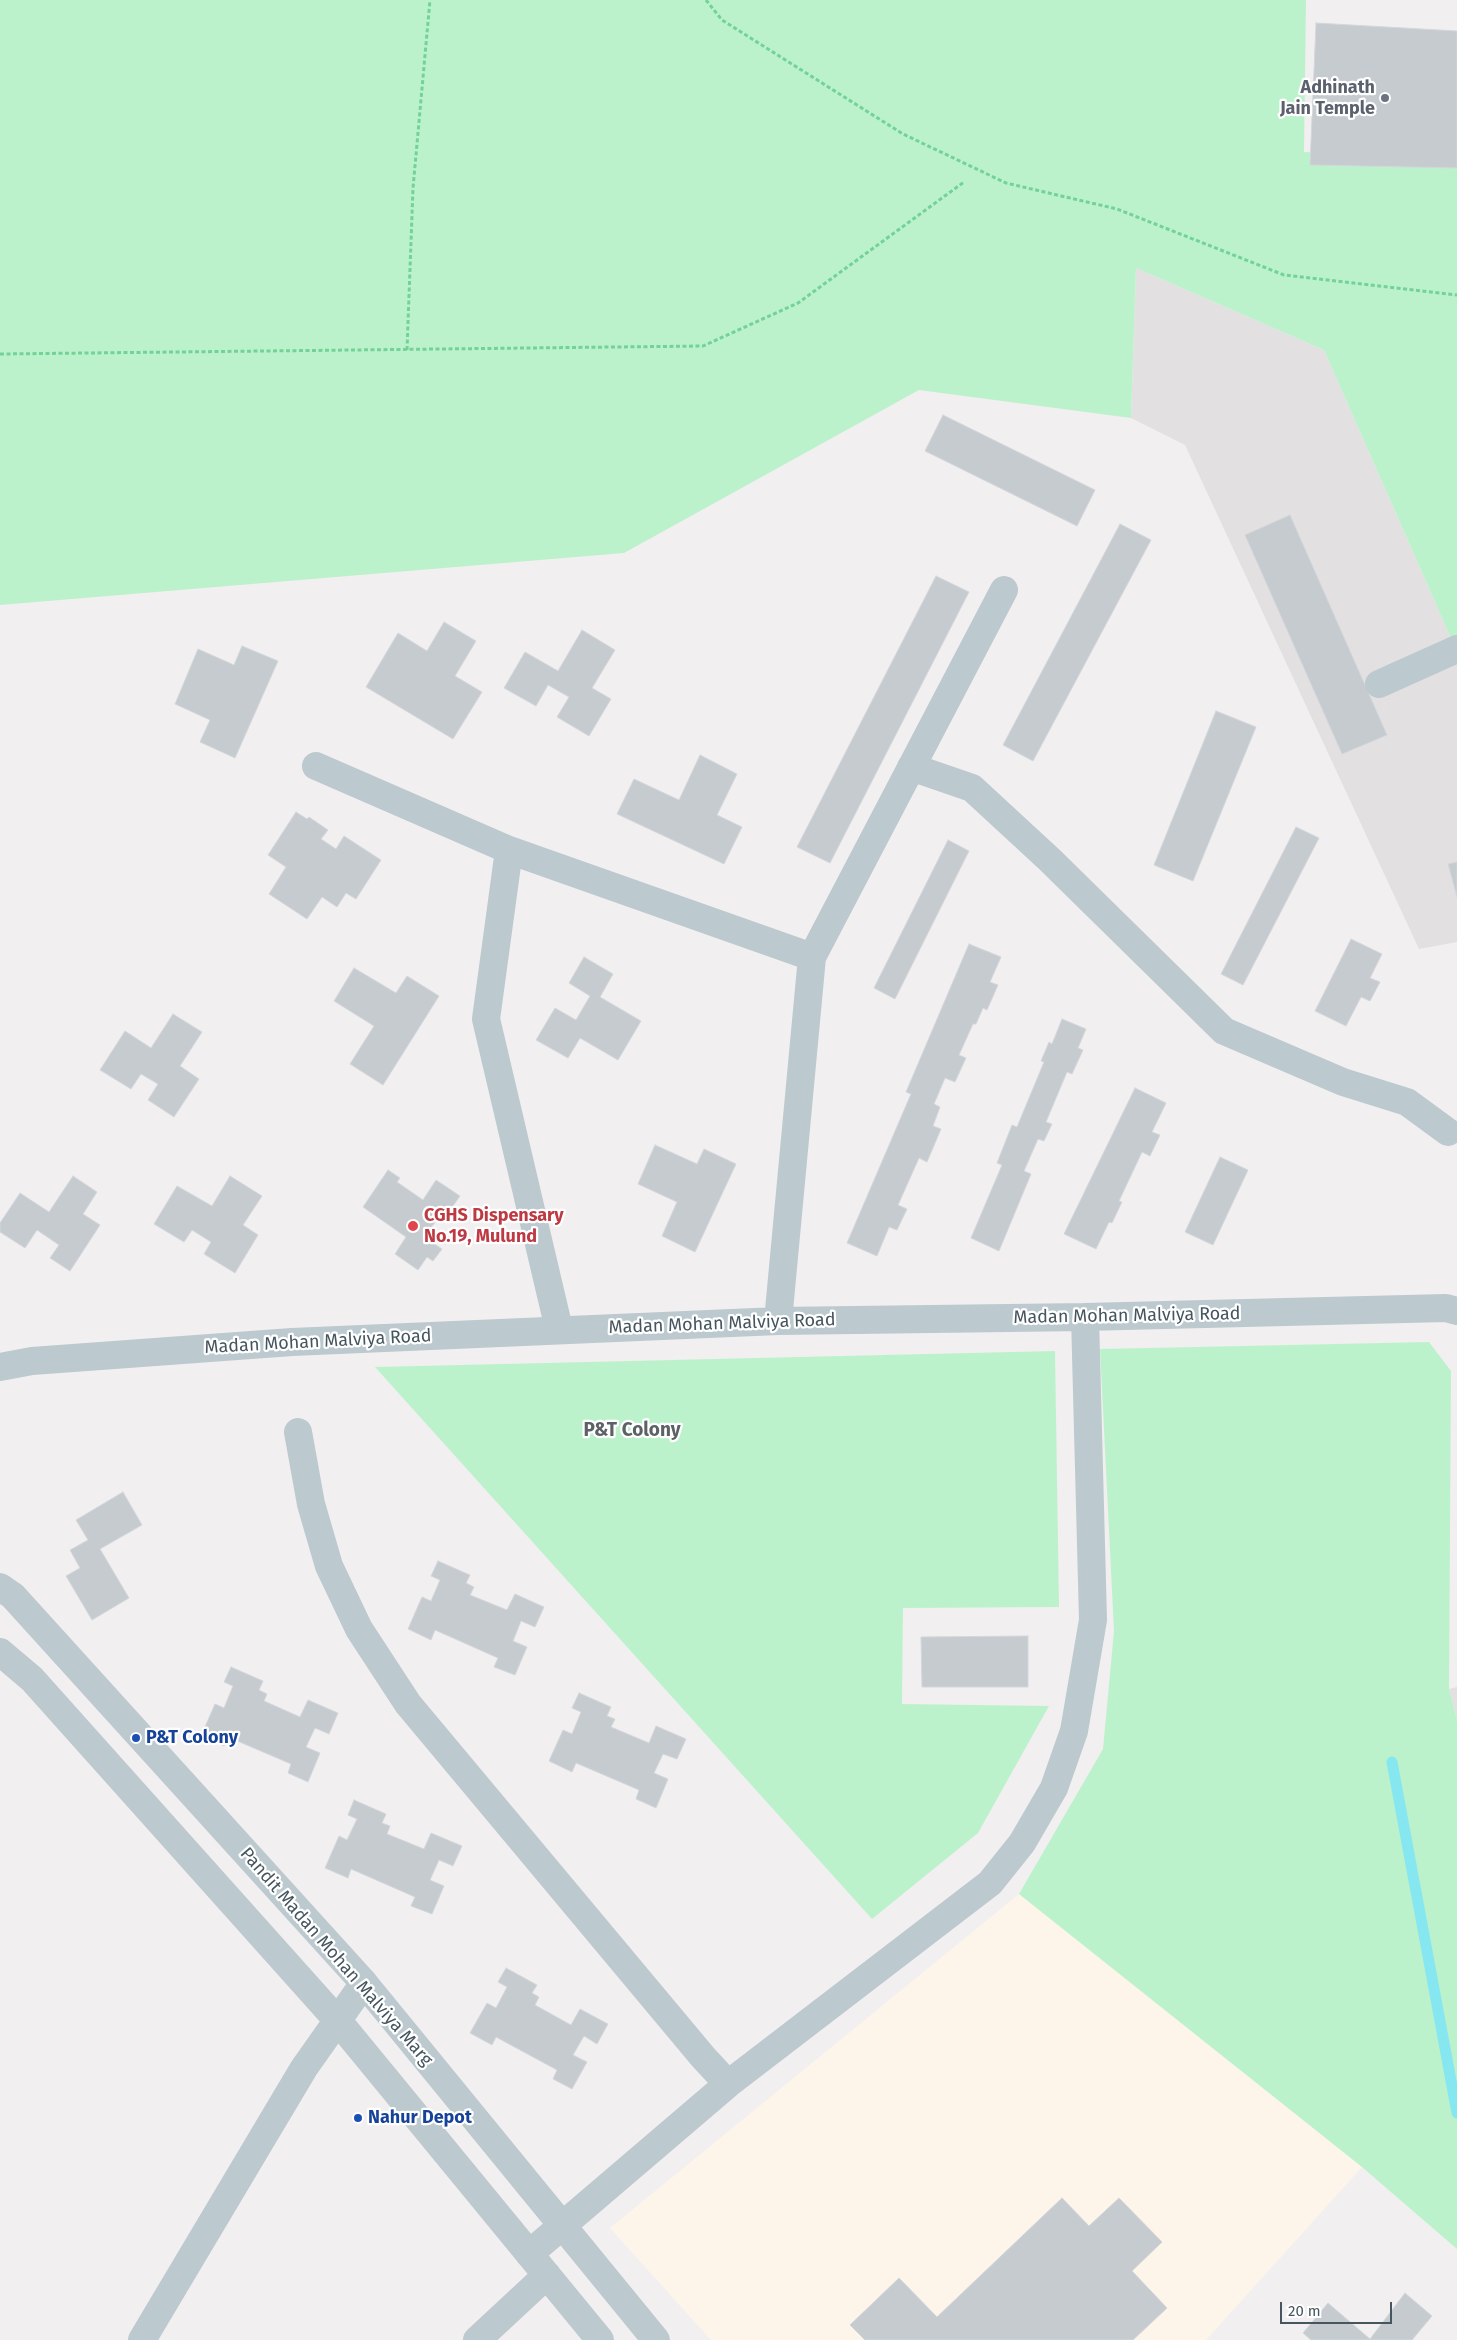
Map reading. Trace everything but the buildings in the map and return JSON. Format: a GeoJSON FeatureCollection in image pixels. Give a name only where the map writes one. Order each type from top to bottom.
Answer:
{"type":"FeatureCollection","features":[{"type":"Feature","properties":{"kind":"street"},"geometry":{"type":"LineString","coordinates":[[778,1321],[812,958],[1004,590]]}},
{"type":"Feature","properties":{"kind":"street"},"geometry":{"type":"LineString","coordinates":[[1379,684],[1457,650]]}},
{"type":"Feature","properties":{"kind":"street"},"geometry":{"type":"LineString","coordinates":[[316,766],[509,850],[812,958]]}},
{"type":"Feature","properties":{"kind":"street"},"geometry":{"type":"LineString","coordinates":[[911,766],[972,788],[1050,860],[1224,1031],[1343,1082],[1407,1102],[1448,1132]]}},
{"type":"Feature","properties":{"kind":"street"},"geometry":{"type":"LineString","coordinates":[[509,850],[486,1019],[559,1329]]}},
{"type":"Feature","properties":{"kind":"street","name":"Madan Mohan Malviya Road"},"geometry":{"type":"LineString","coordinates":[[0,1367],[32,1361],[292,1342],[559,1329],[778,1321],[1085,1317],[1453,1304]]}},
{"type":"Feature","properties":{"kind":"street"},"geometry":{"type":"LineString","coordinates":[[529,2254],[728,2084],[990,1883],[1022,1843],[1054,1788],[1074,1730],[1094,1620],[1085,1317]]}},
{"type":"Feature","properties":{"kind":"street"},"geometry":{"type":"LineString","coordinates":[[298,1432],[311,1504],[329,1566],[359,1629],[408,1704],[696,2050],[728,2084]]}},
{"type":"Feature","properties":{"kind":"street","name":"Pandit Madan Mohan Malviya Marg"},"geometry":{"type":"LineString","coordinates":[[0,1587],[13,1596],[364,1983],[656,2340]]}},
{"type":"Feature","properties":{"kind":"street"},"geometry":{"type":"LineString","coordinates":[[0,1652],[32,1679],[338,2021],[600,2340]]}},
{"type":"Feature","properties":{"kind":"street"},"geometry":{"type":"LineString","coordinates":[[142,2340],[304,2068],[364,1983]]}},
{"type":"Feature","properties":{"kind":"street"},"geometry":{"type":"LineString","coordinates":[[477,2340],[547,2275]]}},
{"type":"Feature","properties":{"kind":"path"},"geometry":{"type":"LineString","coordinates":[[407,350],[413,188],[430,0]]}},
{"type":"Feature","properties":{"kind":"path"},"geometry":{"type":"LineString","coordinates":[[706,0],[722,20],[903,134],[1006,183],[1117,209],[1284,275],[1457,295]]}},
{"type":"Feature","properties":{"kind":"path"},"geometry":{"type":"LineString","coordinates":[[0,354],[703,346],[798,303],[964,182]]}},
{"type":"Feature","properties":{"kind":"shaded area"},"geometry":{"type":"Polygon","coordinates":[[[1136,268],[1324,350],[1457,652],[1457,942],[1419,949],[1185,445],[1131,418],[1136,268]]]}},
{"type":"Feature","properties":{"kind":"shaded area"},"geometry":{"type":"Polygon","coordinates":[[[1457,1687],[1457,1720],[1449,1689],[1457,1687]]]}},
{"type":"Feature","properties":{"kind":"shaded area"},"geometry":{"type":"Polygon","coordinates":[[[1019,1894],[1362,2167],[1206,2340],[711,2340],[610,2228],[1019,1894]]]}},
{"type":"Feature","properties":{"kind":"green space"},"geometry":{"type":"Polygon","coordinates":[[[0,0],[1306,0],[1304,152],[1457,158],[1457,652],[1324,350],[1136,268],[1131,418],[919,390],[624,553],[0,605],[0,0]]]}},
{"type":"Feature","properties":{"kind":"green space"},"geometry":{"type":"Polygon","coordinates":[[[1429,1342],[1451,1371],[1449,1689],[1457,1720],[1457,2249],[1362,2167],[1019,1894],[1103,1749],[1114,1631],[1100,1349],[1429,1342]]]}},
{"type":"Feature","properties":{"kind":"green space"},"geometry":{"type":"Polygon","coordinates":[[[1055,1351],[1059,1607],[903,1608],[902,1704],[1049,1706],[978,1833],[872,1919],[375,1367],[1055,1351]]]}},
{"type":"Feature","properties":{"kind":"waterway"},"geometry":{"type":"LineString","coordinates":[[1392,1762],[1457,2113]]}},
{"type":"Feature","properties":{"kind":"place","name":"Adhinath Jain Temple"},"geometry":{"type":"Point","coordinates":[1385,98]}},
{"type":"Feature","properties":{"kind":"place","name":"CGHS Dispensary No.19, Mulund"},"geometry":{"type":"Point","coordinates":[413,1226]}},
{"type":"Feature","properties":{"kind":"place","name":"P&T Colony"},"geometry":{"type":"Point","coordinates":[136,1738]}},
{"type":"Feature","properties":{"kind":"place","name":"Nahur Depot"},"geometry":{"type":"Point","coordinates":[358,2118]}},
{"type":"Feature","properties":{"kind":"district","name":"P&T Colony"},"geometry":{"type":"Point","coordinates":[632,1431]}}]}
